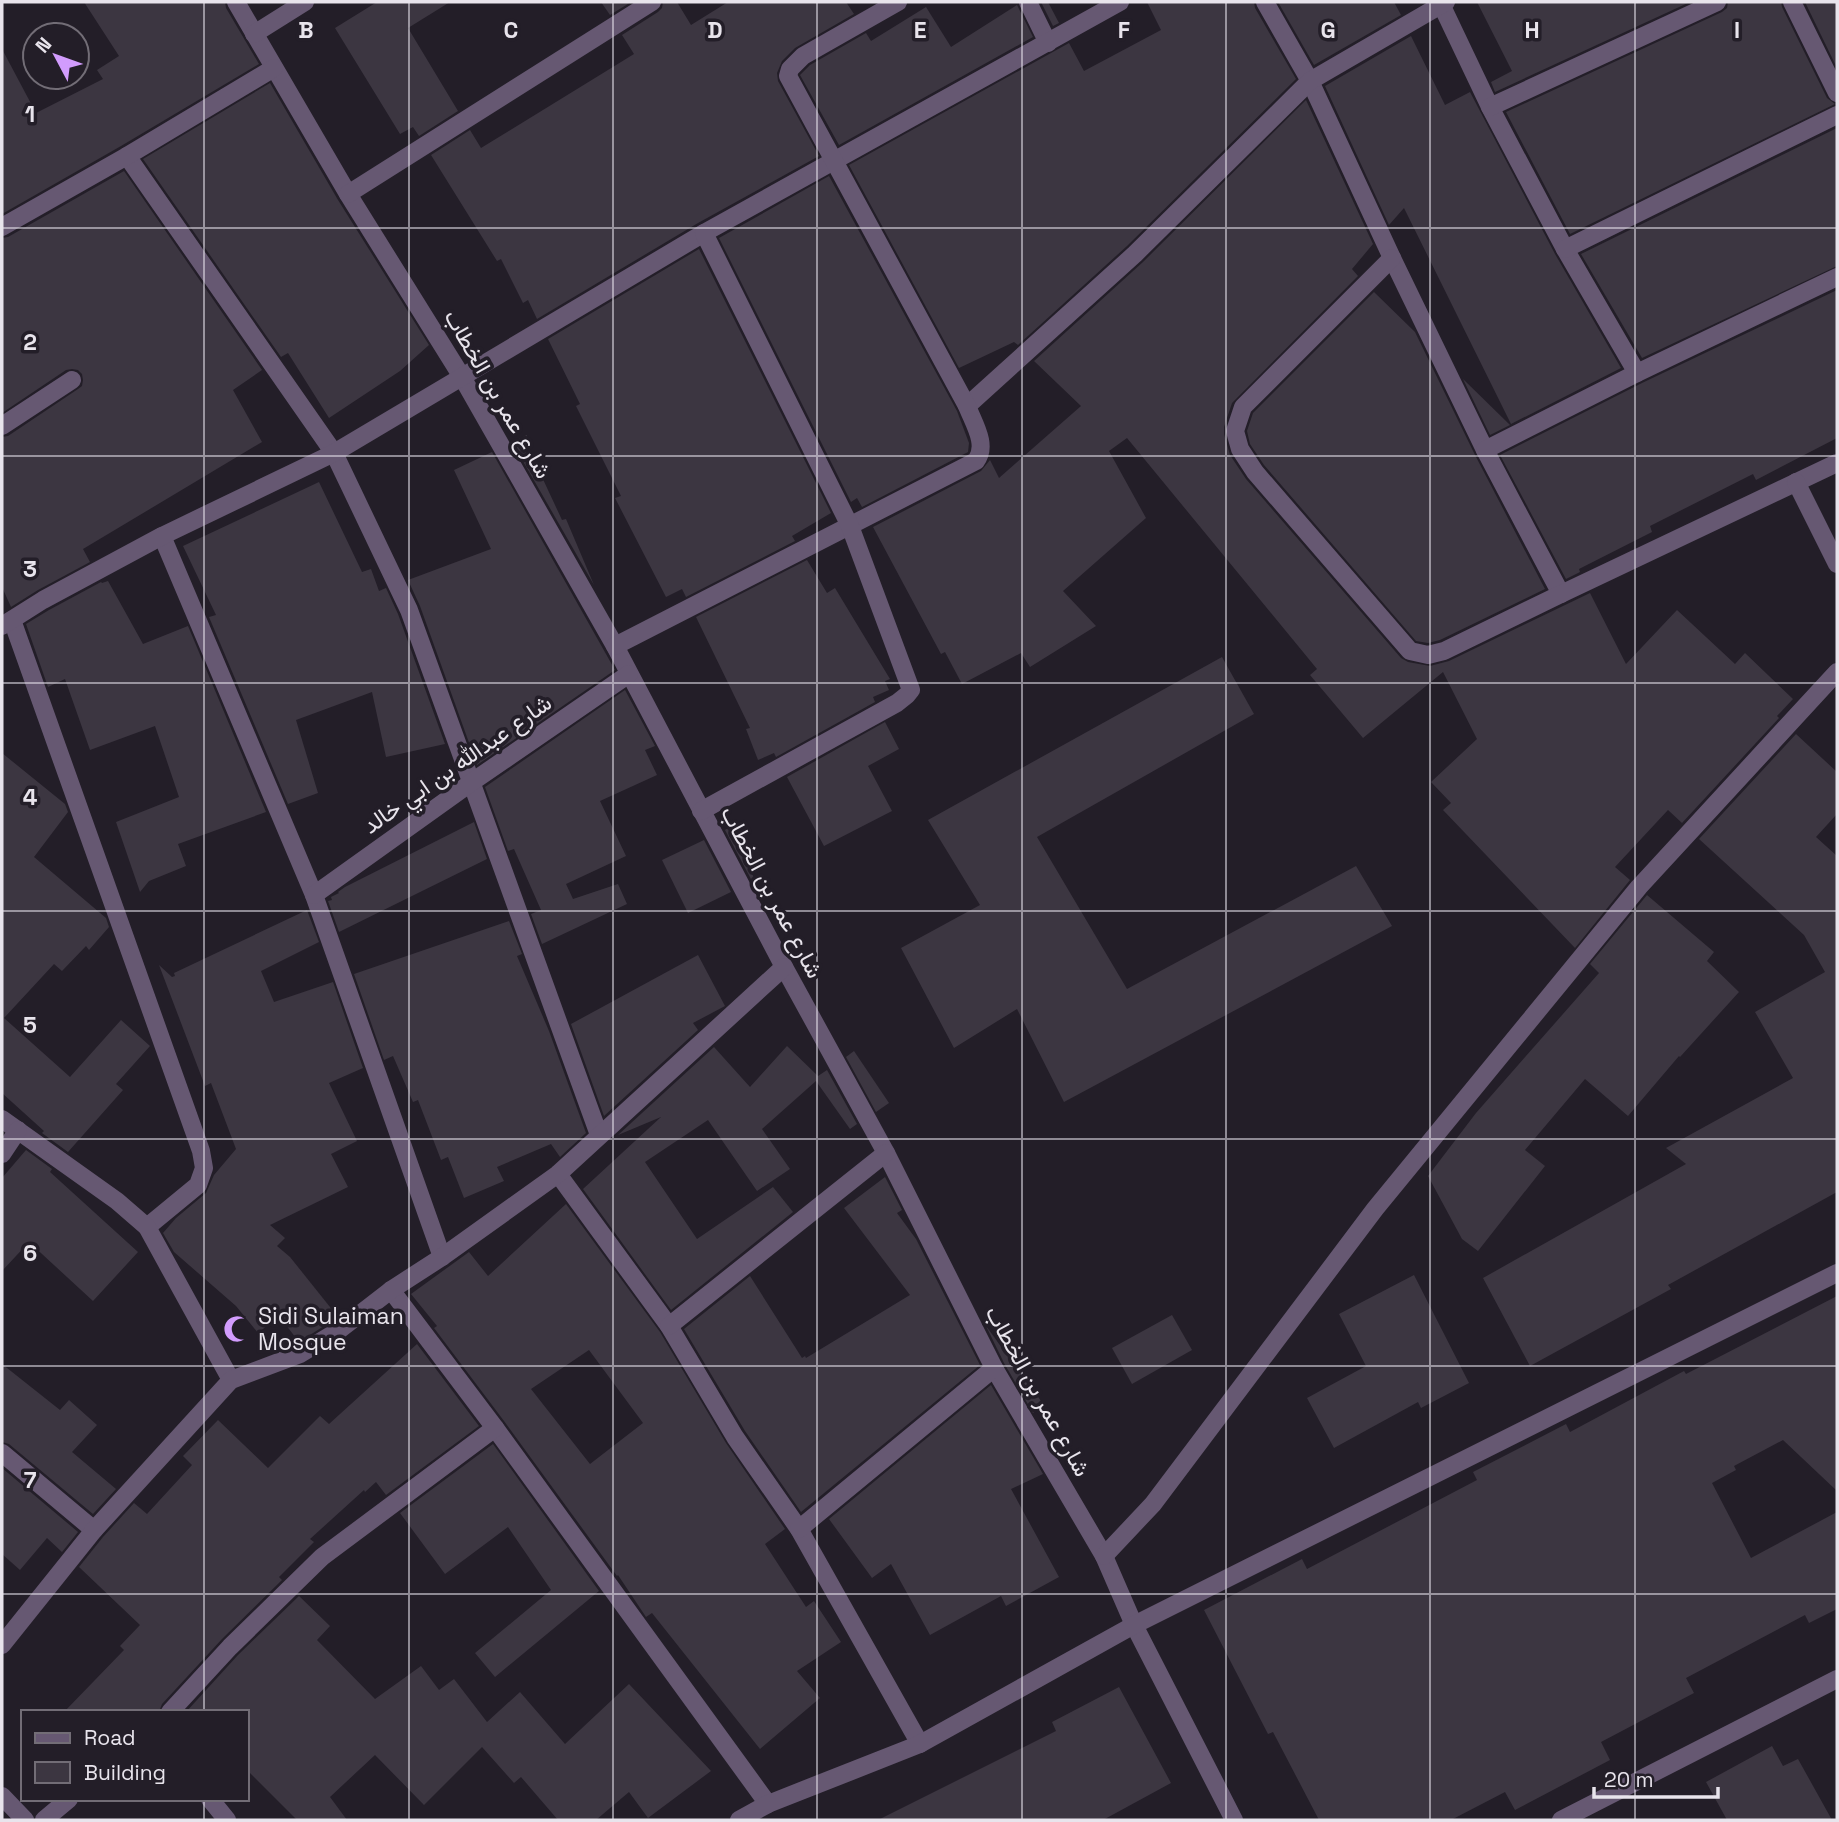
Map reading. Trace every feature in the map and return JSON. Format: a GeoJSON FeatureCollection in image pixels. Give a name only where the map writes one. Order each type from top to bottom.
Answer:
{"type":"FeatureCollection","features":[{"type":"Feature","properties":{"kind":"street","name":"شارع عمر بن الخطاب"},"geometry":{"type":"LineString","coordinates":[[236,2],[348,194],[462,377],[615,646],[783,968],[886,1153],[994,1368],[1104,1556],[1135,1625],[1234,1820]]}},
{"type":"Feature","properties":{"kind":"street"},"geometry":{"type":"LineString","coordinates":[[254,34],[304,2]]}},
{"type":"Feature","properties":{"kind":"street"},"geometry":{"type":"LineString","coordinates":[[348,194],[652,2]]}},
{"type":"Feature","properties":{"kind":"street"},"geometry":{"type":"LineString","coordinates":[[615,646],[976,461],[982,453],[981,442],[967,406],[788,76],[790,69],[803,56],[898,2]]}},
{"type":"Feature","properties":{"kind":"street"},"geometry":{"type":"LineString","coordinates":[[1028,2],[1048,43]]}},
{"type":"Feature","properties":{"kind":"street"},"geometry":{"type":"LineString","coordinates":[[147,1227],[198,1185],[204,1168],[201,1151],[7,623],[43,600],[162,536],[334,453],[704,233],[1120,2]]}},
{"type":"Feature","properties":{"kind":"street"},"geometry":{"type":"LineString","coordinates":[[1265,2],[1310,80],[1485,450],[1561,594]]}},
{"type":"Feature","properties":{"kind":"street"},"geometry":{"type":"LineString","coordinates":[[1490,107],[1717,2]]}},
{"type":"Feature","properties":{"kind":"street"},"geometry":{"type":"LineString","coordinates":[[1792,2],[1837,93]]}},
{"type":"Feature","properties":{"kind":"street"},"geometry":{"type":"LineString","coordinates":[[967,406],[1135,254],[1310,80],[1444,3],[1490,107],[1565,249],[1637,373]]}},
{"type":"Feature","properties":{"kind":"street"},"geometry":{"type":"LineString","coordinates":[[2,228],[274,68]]}},
{"type":"Feature","properties":{"kind":"street"},"geometry":{"type":"LineString","coordinates":[[1565,249],[1837,115]]}},
{"type":"Feature","properties":{"kind":"street"},"geometry":{"type":"LineString","coordinates":[[127,156],[334,453],[409,610],[599,1135]]}},
{"type":"Feature","properties":{"kind":"street"},"geometry":{"type":"LineString","coordinates":[[701,811],[897,703],[911,690],[850,526],[704,233]]}},
{"type":"Feature","properties":{"kind":"street"},"geometry":{"type":"LineString","coordinates":[[1392,258],[1243,407],[1235,432],[1240,449],[1255,472],[1410,651],[1428,655],[1444,651],[1837,463]]}},
{"type":"Feature","properties":{"kind":"street"},"geometry":{"type":"LineString","coordinates":[[1485,450],[1837,277]]}},
{"type":"Feature","properties":{"kind":"street"},"geometry":{"type":"LineString","coordinates":[[2,426],[72,380]]}},
{"type":"Feature","properties":{"kind":"street"},"geometry":{"type":"LineString","coordinates":[[1796,482],[1837,564]]}},
{"type":"Feature","properties":{"kind":"street"},"geometry":{"type":"LineString","coordinates":[[162,536],[314,895],[442,1257]]}},
{"type":"Feature","properties":{"kind":"street"},"geometry":{"type":"LineString","coordinates":[[1104,1556],[1153,1504],[1375,1209],[1639,887],[1837,672]]}},
{"type":"Feature","properties":{"kind":"street","name":"شارع عبدالله بن ابي خالد"},"geometry":{"type":"LineString","coordinates":[[314,895],[629,674]]}},
{"type":"Feature","properties":{"kind":"street"},"geometry":{"type":"LineString","coordinates":[[2,1645],[94,1530],[231,1380],[300,1354],[338,1331],[391,1290],[558,1174],[783,968]]}},
{"type":"Feature","properties":{"kind":"street"},"geometry":{"type":"LineString","coordinates":[[2,1119],[117,1202],[147,1227],[231,1380]]}},
{"type":"Feature","properties":{"kind":"street"},"geometry":{"type":"LineString","coordinates":[[2,1154],[18,1130]]}},
{"type":"Feature","properties":{"kind":"street"},"geometry":{"type":"LineString","coordinates":[[669,1326],[886,1153]]}},
{"type":"Feature","properties":{"kind":"street"},"geometry":{"type":"LineString","coordinates":[[558,1174],[669,1326],[734,1437],[799,1528],[920,1744]]}},
{"type":"Feature","properties":{"kind":"street"},"geometry":{"type":"LineString","coordinates":[[739,1820],[768,1804],[920,1744],[1135,1625],[1837,1273]]}},
{"type":"Feature","properties":{"kind":"street"},"geometry":{"type":"LineString","coordinates":[[391,1290],[495,1428],[768,1804]]}},
{"type":"Feature","properties":{"kind":"street"},"geometry":{"type":"LineString","coordinates":[[799,1528],[994,1368]]}},
{"type":"Feature","properties":{"kind":"street"},"geometry":{"type":"LineString","coordinates":[[172,1710],[230,1647],[322,1556],[495,1428]]}},
{"type":"Feature","properties":{"kind":"street"},"geometry":{"type":"LineString","coordinates":[[2,1453],[94,1530]]}},
{"type":"Feature","properties":{"kind":"street"},"geometry":{"type":"LineString","coordinates":[[1561,1820],[1837,1679]]}},
{"type":"Feature","properties":{"kind":"street"},"geometry":{"type":"LineString","coordinates":[[2,1796],[25,1820]]}},
{"type":"Feature","properties":{"kind":"street"},"geometry":{"type":"LineString","coordinates":[[44,1820],[67,1801]]}},
{"type":"Feature","properties":{"kind":"street"},"geometry":{"type":"LineString","coordinates":[[212,1801],[227,1820]]}},
{"type":"Feature","properties":{"kind":"building"},"geometry":{"type":"Polygon","coordinates":[[[84,2],[225,2],[259,64],[2,214],[2,49],[21,85],[21,91],[24,91],[36,113],[79,91],[91,91],[91,85],[103,79],[97,70],[119,56],[84,2]]]}},
{"type":"Feature","properties":{"kind":"building"},"geometry":{"type":"Polygon","coordinates":[[[377,2],[450,2],[408,28],[458,111],[419,136],[413,127],[400,134],[335,28],[377,2]]]}},
{"type":"Feature","properties":{"kind":"building"},"geometry":{"type":"Polygon","coordinates":[[[601,2],[631,2],[610,15],[601,2]]]}},
{"type":"Feature","properties":{"kind":"building"},"geometry":{"type":"Polygon","coordinates":[[[663,2],[677,2],[691,25],[728,2],[846,2],[854,14],[795,48],[782,61],[777,73],[778,81],[819,156],[698,223],[537,319],[528,300],[523,303],[501,259],[497,261],[431,155],[470,130],[481,148],[634,54],[622,35],[658,12],[663,2]]]}},
{"type":"Feature","properties":{"kind":"building"},"geometry":{"type":"Polygon","coordinates":[[[1041,2],[1048,2],[1059,23],[1053,26],[1041,2]]]}},
{"type":"Feature","properties":{"kind":"building"},"geometry":{"type":"Polygon","coordinates":[[[1147,2],[1254,2],[1296,79],[1127,246],[1018,345],[1014,342],[959,368],[849,165],[1069,43],[1084,71],[1161,30],[1147,2]]]}},
{"type":"Feature","properties":{"kind":"building"},"geometry":{"type":"Polygon","coordinates":[[[1278,2],[1394,2],[1401,15],[1314,65],[1278,2]]]}},
{"type":"Feature","properties":{"kind":"building"},"geometry":{"type":"Polygon","coordinates":[[[1477,2],[1690,2],[1495,92],[1491,82],[1512,71],[1477,2]]]}},
{"type":"Feature","properties":{"kind":"building"},"geometry":{"type":"Polygon","coordinates":[[[1728,2],[1781,2],[1827,98],[1835,104],[1570,234],[1506,112],[1722,12],[1727,8],[1728,2]]]}},
{"type":"Feature","properties":{"kind":"building"},"geometry":{"type":"Polygon","coordinates":[[[1805,2],[1837,2],[1837,68],[1805,2]]]}},
{"type":"Feature","properties":{"kind":"building"},"geometry":{"type":"Polygon","coordinates":[[[1017,5],[1033,37],[839,145],[800,75],[810,65],[866,33],[871,41],[926,7],[951,47],[1017,5]]]}},
{"type":"Feature","properties":{"kind":"building"},"geometry":{"type":"Polygon","coordinates":[[[1411,36],[1445,105],[1470,92],[1555,254],[1621,368],[1511,424],[1404,208],[1389,225],[1325,86],[1411,36]]]}},
{"type":"Feature","properties":{"kind":"building"},"geometry":{"type":"Polygon","coordinates":[[[270,83],[338,200],[429,345],[400,371],[329,418],[288,353],[281,357],[143,159],[270,83]]]}},
{"type":"Feature","properties":{"kind":"building"},"geometry":{"type":"Polygon","coordinates":[[[1306,100],[1373,244],[1352,269],[1358,276],[1232,403],[1224,434],[1230,455],[1246,479],[1401,658],[1408,662],[1430,666],[1449,661],[1590,593],[1626,664],[1677,610],[1735,664],[1745,653],[1793,699],[1777,716],[1779,718],[1682,823],[1668,810],[1615,867],[1630,880],[1575,948],[1443,810],[1451,803],[1431,782],[1477,739],[1443,672],[1363,738],[1310,675],[1317,669],[1127,438],[1109,451],[1146,518],[1063,591],[1096,626],[1030,667],[1021,653],[962,684],[945,652],[941,654],[873,527],[981,471],[990,460],[999,478],[1081,406],[1034,361],[1143,262],[1306,100]]]}},
{"type":"Feature","properties":{"kind":"building"},"geometry":{"type":"Polygon","coordinates":[[[1837,128],[1837,266],[1642,358],[1581,254],[1837,128]]]}},
{"type":"Feature","properties":{"kind":"building"},"geometry":{"type":"Polygon","coordinates":[[[124,171],[262,370],[233,390],[262,442],[83,549],[90,562],[11,607],[2,587],[2,437],[8,436],[78,389],[83,380],[78,370],[66,370],[2,413],[2,238],[124,171]]]}},
{"type":"Feature","properties":{"kind":"building"},"geometry":{"type":"Polygon","coordinates":[[[829,176],[957,411],[969,443],[968,452],[862,507],[857,498],[851,502],[719,238],[829,176]]]}},
{"type":"Feature","properties":{"kind":"building"},"geometry":{"type":"Polygon","coordinates":[[[699,249],[831,513],[792,536],[795,541],[686,597],[682,589],[666,597],[615,498],[621,496],[576,406],[580,404],[548,339],[699,249]]]}},
{"type":"Feature","properties":{"kind":"building"},"geometry":{"type":"Polygon","coordinates":[[[1837,290],[1837,438],[1756,480],[1753,474],[1650,526],[1652,532],[1579,569],[1580,572],[1566,579],[1500,455],[1642,383],[1837,290]]]}},
{"type":"Feature","properties":{"kind":"building"},"geometry":{"type":"Polygon","coordinates":[[[1374,292],[1415,332],[1545,589],[1440,640],[1428,643],[1416,641],[1264,465],[1250,444],[1247,431],[1253,413],[1374,292]]]}},
{"type":"Feature","properties":{"kind":"building"},"geometry":{"type":"Polygon","coordinates":[[[1463,379],[1510,425],[1490,435],[1463,379]]]}},
{"type":"Feature","properties":{"kind":"building"},"geometry":{"type":"Polygon","coordinates":[[[527,435],[527,445],[562,520],[566,519],[594,585],[512,442],[527,435]]]}},
{"type":"Feature","properties":{"kind":"building"},"geometry":{"type":"Polygon","coordinates":[[[492,452],[615,670],[477,765],[420,606],[408,580],[491,549],[454,470],[492,452]]]}},
{"type":"Feature","properties":{"kind":"building"},"geometry":{"type":"Polygon","coordinates":[[[319,482],[362,572],[371,569],[379,591],[386,588],[445,744],[386,757],[372,692],[296,720],[318,793],[288,804],[209,617],[216,615],[183,546],[319,482]]]}},
{"type":"Feature","properties":{"kind":"building"},"geometry":{"type":"Polygon","coordinates":[[[807,560],[827,593],[835,588],[890,679],[885,681],[889,690],[873,697],[875,702],[776,757],[774,753],[758,760],[746,729],[750,728],[696,617],[807,560]]]}},
{"type":"Feature","properties":{"kind":"building"},"geometry":{"type":"Polygon","coordinates":[[[108,581],[143,644],[188,626],[266,812],[178,844],[186,866],[149,881],[140,892],[116,822],[179,797],[155,726],[90,750],[65,679],[48,687],[26,624],[101,582],[108,581]]]}},
{"type":"Feature","properties":{"kind":"building"},"geometry":{"type":"Polygon","coordinates":[[[1222,657],[1254,714],[1037,837],[1127,989],[1356,866],[1392,926],[1064,1102],[1017,1009],[954,1048],[901,948],[980,905],[928,820],[1222,657]]]}},
{"type":"Feature","properties":{"kind":"building"},"geometry":{"type":"Polygon","coordinates":[[[625,690],[655,746],[645,750],[657,775],[600,801],[626,856],[566,884],[573,899],[618,884],[627,904],[542,944],[531,914],[541,910],[514,849],[508,851],[485,787],[625,690]]]}},
{"type":"Feature","properties":{"kind":"building"},"geometry":{"type":"Polygon","coordinates":[[[885,722],[899,749],[868,766],[892,811],[824,846],[787,777],[885,722]]]}},
{"type":"Feature","properties":{"kind":"building"},"geometry":{"type":"Polygon","coordinates":[[[1796,734],[1837,772],[1837,814],[1816,837],[1837,856],[1837,1192],[1668,1285],[1671,1289],[1530,1366],[1483,1278],[1686,1164],[1666,1148],[1793,1078],[1755,1012],[1825,972],[1804,935],[1699,839],[1796,734]]]}},
{"type":"Feature","properties":{"kind":"building"},"geometry":{"type":"Polygon","coordinates":[[[2,753],[65,804],[68,812],[34,857],[106,918],[109,927],[89,950],[86,946],[62,971],[54,964],[4,1018],[70,1077],[121,1020],[150,1046],[116,1084],[123,1090],[68,1152],[42,1133],[44,1131],[2,1093],[2,753]]]}},
{"type":"Feature","properties":{"kind":"building"},"geometry":{"type":"Polygon","coordinates":[[[474,822],[487,859],[339,932],[328,901],[332,900],[331,897],[345,887],[474,822]]]}},
{"type":"Feature","properties":{"kind":"building"},"geometry":{"type":"Polygon","coordinates":[[[730,827],[755,880],[752,881],[725,830],[730,827]]]}},
{"type":"Feature","properties":{"kind":"building"},"geometry":{"type":"Polygon","coordinates":[[[704,840],[731,892],[688,913],[662,860],[704,840]]]}},
{"type":"Feature","properties":{"kind":"building"},"geometry":{"type":"Polygon","coordinates":[[[1647,895],[1714,952],[1707,961],[1739,992],[1628,1116],[1585,1079],[1525,1150],[1545,1166],[1478,1251],[1462,1239],[1428,1176],[1476,1113],[1599,973],[1590,964],[1647,895]]]}},
{"type":"Feature","properties":{"kind":"building"},"geometry":{"type":"Polygon","coordinates":[[[307,910],[319,942],[261,971],[274,1002],[333,982],[363,1068],[329,1083],[357,1141],[331,1154],[348,1187],[270,1225],[285,1238],[277,1246],[290,1257],[338,1317],[299,1342],[279,1316],[258,1333],[236,1306],[174,1252],[163,1233],[176,1218],[206,1193],[214,1175],[236,1149],[211,1083],[205,1086],[159,965],[172,977],[175,976],[174,973],[307,910]]]}},
{"type":"Feature","properties":{"kind":"building"},"geometry":{"type":"Polygon","coordinates":[[[509,921],[522,954],[517,956],[549,1031],[586,1133],[560,1157],[551,1144],[497,1167],[504,1181],[464,1198],[448,1157],[441,1160],[418,1100],[413,1102],[393,1056],[384,1060],[354,974],[509,921]]]}},
{"type":"Feature","properties":{"kind":"building"},"geometry":{"type":"Polygon","coordinates":[[[698,955],[725,1006],[693,1023],[698,1030],[604,1116],[571,1024],[698,955]]]}},
{"type":"Feature","properties":{"kind":"building"},"geometry":{"type":"Polygon","coordinates":[[[787,1046],[818,1076],[827,1070],[857,1124],[850,1129],[816,1081],[762,1129],[790,1169],[757,1191],[708,1120],[645,1162],[697,1239],[773,1187],[793,1212],[671,1310],[583,1189],[661,1117],[618,1135],[714,1047],[750,1087],[787,1046]]]}},
{"type":"Feature","properties":{"kind":"building"},"geometry":{"type":"Polygon","coordinates":[[[854,1051],[889,1103],[876,1112],[846,1057],[854,1051]]]}},
{"type":"Feature","properties":{"kind":"building"},"geometry":{"type":"Polygon","coordinates":[[[26,1150],[52,1169],[50,1172],[138,1252],[93,1301],[29,1242],[2,1271],[2,1178],[26,1150]]]}},
{"type":"Feature","properties":{"kind":"building"},"geometry":{"type":"Polygon","coordinates":[[[885,1177],[902,1210],[897,1213],[916,1239],[980,1365],[801,1512],[745,1431],[684,1329],[750,1276],[802,1358],[806,1358],[910,1295],[844,1208],[885,1177]]]}},
{"type":"Feature","properties":{"kind":"building"},"geometry":{"type":"Polygon","coordinates":[[[566,1204],[660,1332],[726,1443],[785,1529],[765,1544],[806,1607],[814,1601],[841,1642],[797,1671],[820,1698],[760,1749],[652,1613],[646,1617],[618,1575],[434,1328],[437,1326],[411,1294],[469,1252],[488,1276],[566,1204]],[[589,1350],[531,1389],[590,1464],[643,1423],[589,1350]]]}},
{"type":"Feature","properties":{"kind":"building"},"geometry":{"type":"Polygon","coordinates":[[[1414,1275],[1469,1383],[1421,1408],[1418,1402],[1334,1448],[1307,1398],[1366,1366],[1339,1314],[1414,1275]]]}},
{"type":"Feature","properties":{"kind":"building"},"geometry":{"type":"Polygon","coordinates":[[[1837,1296],[1837,1491],[1783,1440],[1734,1466],[1736,1470],[1712,1483],[1751,1558],[1837,1512],[1837,1609],[1809,1623],[1805,1615],[1686,1678],[1694,1693],[1601,1742],[1610,1760],[1515,1810],[1505,1792],[1451,1820],[1319,1820],[1273,1732],[1268,1734],[1204,1610],[1302,1559],[1307,1569],[1477,1480],[1473,1472],[1566,1424],[1570,1432],[1684,1371],[1686,1374],[1837,1296]]]}},
{"type":"Feature","properties":{"kind":"building"},"geometry":{"type":"Polygon","coordinates":[[[1172,1315],[1192,1350],[1132,1384],[1112,1348],[1172,1315]]]}},
{"type":"Feature","properties":{"kind":"building"},"geometry":{"type":"Polygon","coordinates":[[[986,1326],[1044,1405],[1033,1413],[1004,1363],[986,1326]]]}},
{"type":"Feature","properties":{"kind":"building"},"geometry":{"type":"Polygon","coordinates":[[[417,1344],[479,1426],[386,1495],[376,1482],[365,1492],[364,1490],[310,1539],[314,1542],[279,1577],[282,1580],[222,1639],[162,1704],[160,1710],[66,1710],[124,1650],[120,1646],[140,1625],[79,1567],[134,1503],[147,1514],[192,1465],[183,1456],[218,1420],[268,1468],[320,1416],[329,1424],[417,1344]]]}},
{"type":"Feature","properties":{"kind":"building"},"geometry":{"type":"Polygon","coordinates":[[[2,1364],[60,1410],[69,1400],[97,1425],[72,1452],[116,1489],[93,1514],[9,1444],[2,1442],[2,1364]]]}},
{"type":"Feature","properties":{"kind":"building"},"geometry":{"type":"Polygon","coordinates":[[[991,1385],[1043,1474],[1011,1489],[1059,1577],[1006,1606],[1001,1596],[930,1635],[891,1564],[872,1578],[829,1519],[991,1385]]]}},
{"type":"Feature","properties":{"kind":"building"},"geometry":{"type":"Polygon","coordinates":[[[493,1444],[599,1591],[495,1677],[475,1653],[551,1590],[508,1527],[445,1574],[400,1513],[493,1444]]]}},
{"type":"Feature","properties":{"kind":"building"},"geometry":{"type":"Polygon","coordinates":[[[2,1468],[78,1532],[62,1552],[47,1538],[20,1570],[2,1554],[2,1468]]]}},
{"type":"Feature","properties":{"kind":"building"},"geometry":{"type":"Polygon","coordinates":[[[299,1596],[330,1626],[317,1640],[375,1699],[421,1666],[439,1690],[454,1679],[487,1722],[520,1692],[565,1744],[629,1684],[711,1771],[648,1818],[629,1792],[596,1820],[558,1820],[521,1777],[514,1783],[482,1747],[424,1805],[375,1755],[330,1797],[347,1820],[297,1820],[248,1771],[248,1710],[188,1710],[238,1655],[299,1596]]]}},
{"type":"Feature","properties":{"kind":"building"},"geometry":{"type":"Polygon","coordinates":[[[1119,1687],[1171,1783],[1103,1820],[878,1820],[1056,1731],[1052,1722],[1119,1687]]]}},
{"type":"Feature","properties":{"kind":"building"},"geometry":{"type":"Polygon","coordinates":[[[1772,1746],[1783,1766],[1798,1759],[1832,1820],[1727,1820],[1706,1782],[1772,1746]]]}},
{"type":"Feature","properties":{"kind":"place","name":"Sidi Sulaiman Mosque"},"geometry":{"type":"Point","coordinates":[237,1329]}}]}
